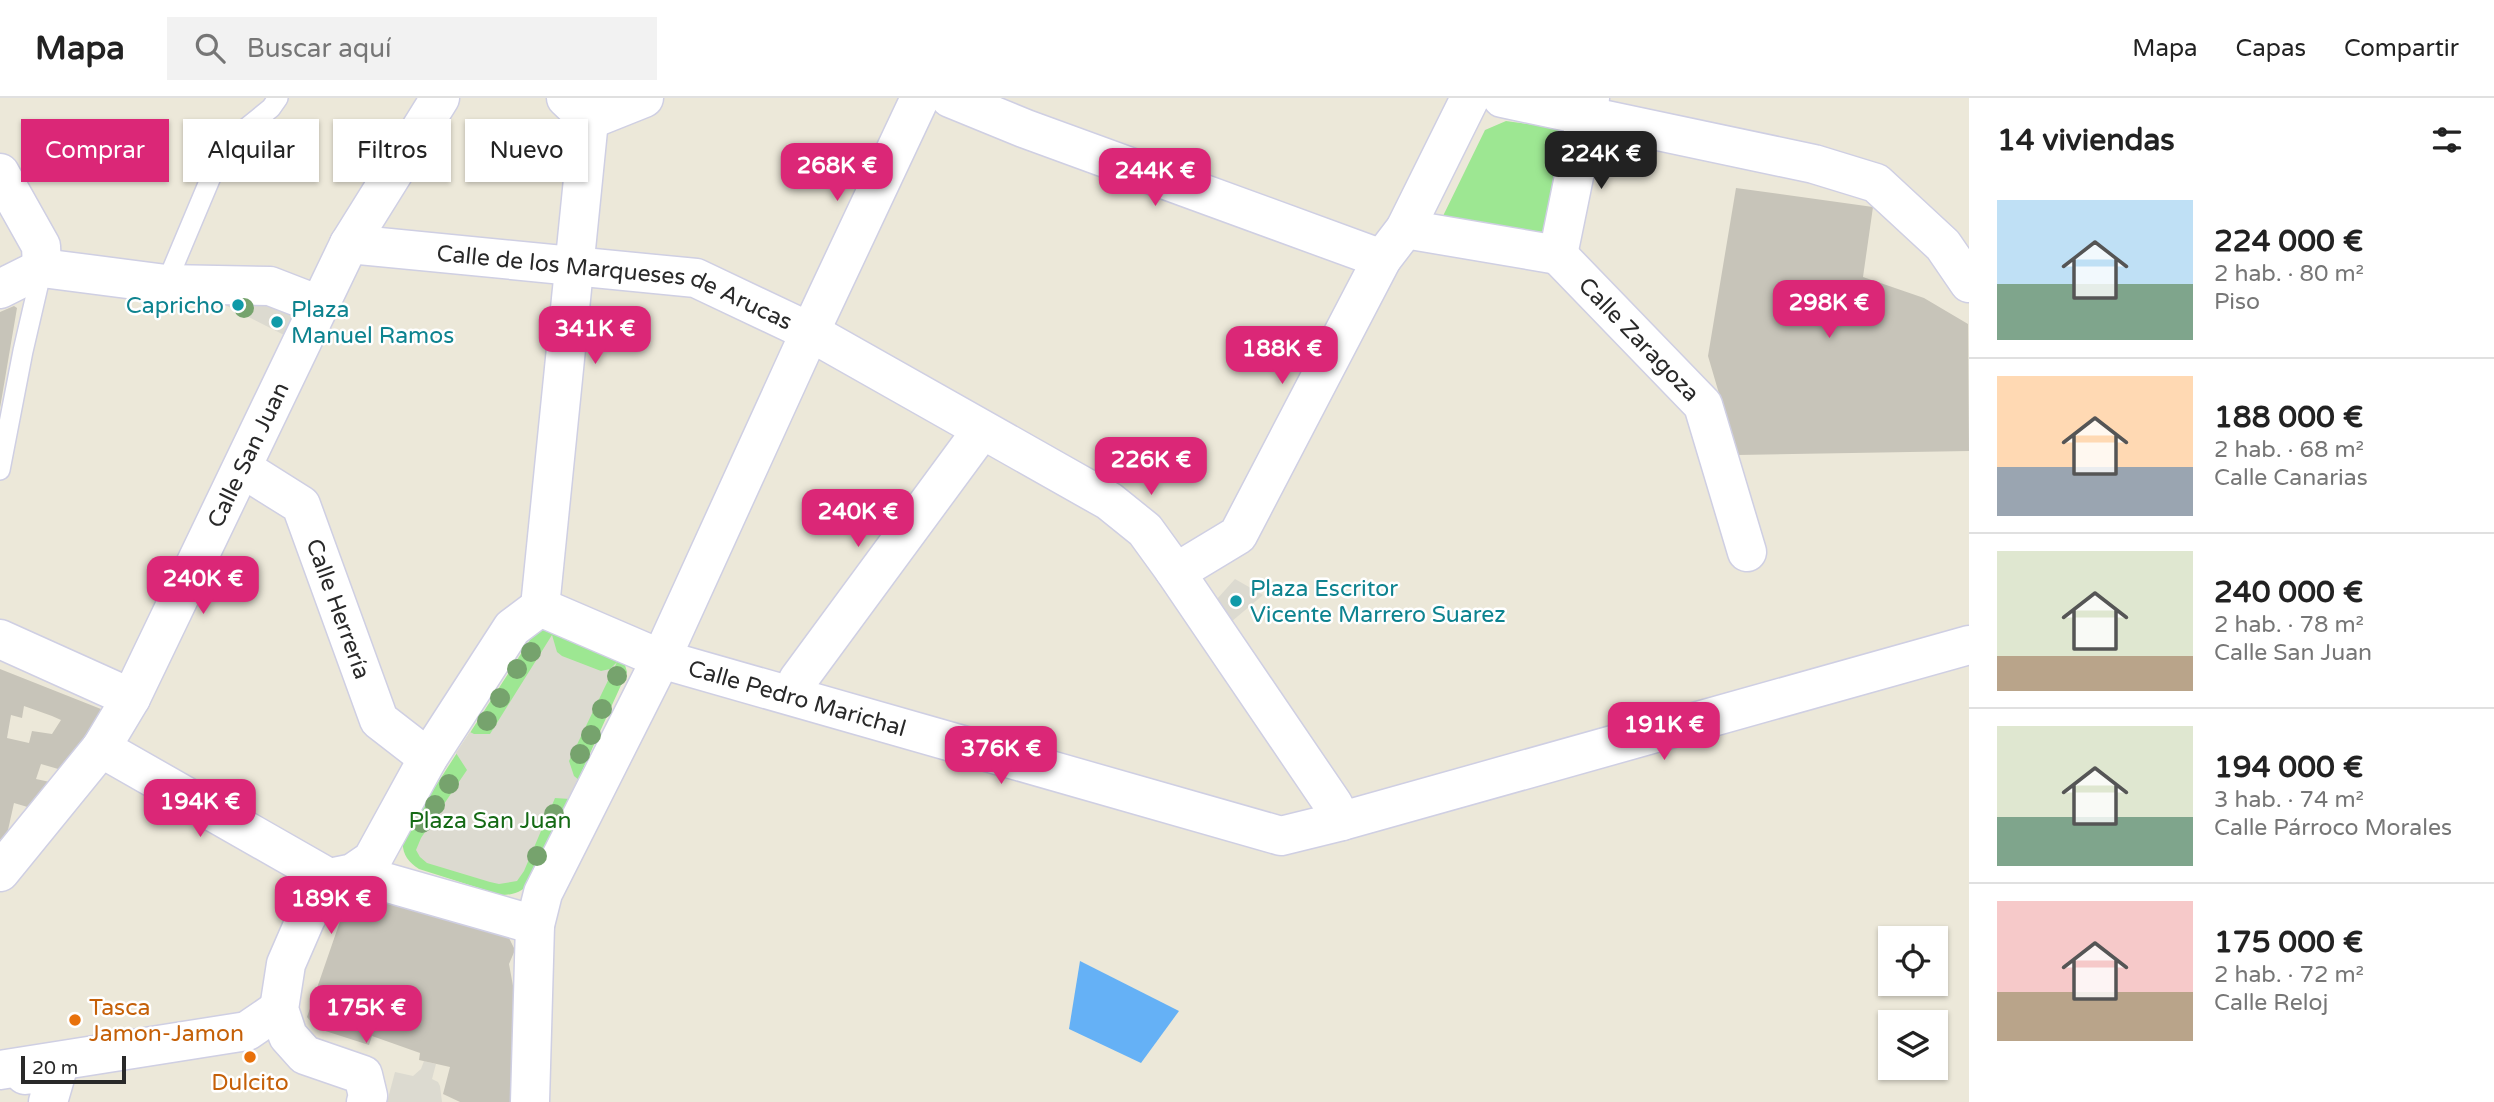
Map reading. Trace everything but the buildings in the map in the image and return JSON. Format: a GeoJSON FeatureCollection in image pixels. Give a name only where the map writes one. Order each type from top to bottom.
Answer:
{"type":"FeatureCollection","features":[{"type":"Feature","properties":{"kind":"street","name":"Calle San Juan"},"geometry":{"type":"LineString","coordinates":[[0,872],[101,748],[131,698],[349,244],[440,98]]}},
{"type":"Feature","properties":{"kind":"street"},"geometry":{"type":"LineString","coordinates":[[366,1102],[368,1096],[363,1075],[305,1055],[288,1036],[279,1009],[286,964],[306,918],[351,870],[512,628],[540,607],[575,266],[577,109],[644,98]]}},
{"type":"Feature","properties":{"kind":"street"},"geometry":{"type":"LineString","coordinates":[[530,1102],[535,925],[543,893],[661,659],[920,98]]}},
{"type":"Feature","properties":{"kind":"street"},"geometry":{"type":"LineString","coordinates":[[950,98],[1026,129],[1382,260]]}},
{"type":"Feature","properties":{"kind":"street"},"geometry":{"type":"LineString","coordinates":[[1174,570],[1185,567],[1238,535],[1382,260],[1405,229],[1470,98]]}},
{"type":"Feature","properties":{"kind":"street"},"geometry":{"type":"LineString","coordinates":[[1502,98],[1588,107],[1814,164],[1876,183],[1943,245],[1969,283]]}},
{"type":"Feature","properties":{"kind":"street"},"geometry":{"type":"LineString","coordinates":[[1405,229],[1558,255],[1588,107]]}},
{"type":"Feature","properties":{"kind":"street"},"geometry":{"type":"LineString","coordinates":[[0,173],[41,246],[42,268]]}},
{"type":"Feature","properties":{"kind":"street","name":"Calle de los Marqueses de Arucas"},"geometry":{"type":"LineString","coordinates":[[349,244],[696,278],[810,332],[1109,501],[1145,530],[1342,821]]}},
{"type":"Feature","properties":{"kind":"street","name":"Calle Zaragoza"},"geometry":{"type":"LineString","coordinates":[[1558,255],[1703,405],[1747,552]]}},
{"type":"Feature","properties":{"kind":"street"},"geometry":{"type":"LineString","coordinates":[[0,289],[42,268],[166,284],[270,286],[319,305]]}},
{"type":"Feature","properties":{"kind":"street"},"geometry":{"type":"LineString","coordinates":[[794,696],[798,680],[982,430]]}},
{"type":"Feature","properties":{"kind":"street","name":"Calle Herrería"},"geometry":{"type":"LineString","coordinates":[[242,468],[301,505],[379,720],[428,758]]}},
{"type":"Feature","properties":{"kind":"street","name":"Calle Pedro Marichal"},"geometry":{"type":"LineString","coordinates":[[540,607],[661,659],[1281,836],[1969,645]]}},
{"type":"Feature","properties":{"kind":"street"},"geometry":{"type":"LineString","coordinates":[[0,639],[131,698]]}},
{"type":"Feature","properties":{"kind":"street"},"geometry":{"type":"LineString","coordinates":[[101,748],[351,870],[535,925]]}},
{"type":"Feature","properties":{"kind":"street"},"geometry":{"type":"LineString","coordinates":[[0,1070],[247,1031],[279,1009]]}},
{"type":"Feature","properties":{"kind":"street"},"geometry":{"type":"LineString","coordinates":[[0,1079],[57,1071],[48,1102]]}},
{"type":"Feature","properties":{"kind":"lane"},"geometry":{"type":"LineString","coordinates":[[166,284],[224,146],[271,108],[278,98]]}},
{"type":"Feature","properties":{"kind":"lane"},"geometry":{"type":"LineString","coordinates":[[0,470],[42,268]]}},
{"type":"Feature","properties":{"kind":"green space"},"geometry":{"type":"Polygon","coordinates":[[[1506,121],[1559,128],[1568,146],[1552,225],[1529,241],[1443,216],[1485,130],[1506,121]]]}},
{"type":"Feature","properties":{"kind":"green space","name":"Plaza San Juan"},"geometry":{"type":"Polygon","coordinates":[[[542,628],[620,659],[627,672],[533,879],[519,892],[501,895],[419,869],[405,855],[404,835],[535,632],[542,628]]]}},
{"type":"Feature","properties":{"kind":"shaded area","name":"Plaza Manuel Ramos"},"geometry":{"type":"Polygon","coordinates":[[[230,300],[298,309],[288,337],[223,304],[230,300]]]}},
{"type":"Feature","properties":{"kind":"shaded area","name":"Plaza Escritor Vicente Marrero Suarez"},"geometry":{"type":"Polygon","coordinates":[[[1235,579],[1263,595],[1231,622],[1217,599],[1235,579]]]}},
{"type":"Feature","properties":{"kind":"shaded area","name":"Plaza San Juan"},"geometry":{"type":"Polygon","coordinates":[[[552,635],[557,652],[562,656],[601,671],[610,669],[617,662],[569,761],[574,776],[579,780],[570,799],[555,798],[524,871],[517,881],[499,884],[427,863],[416,850],[421,838],[467,770],[456,753],[470,732],[490,734],[552,635]]]}},
{"type":"Feature","properties":{"kind":"shaded area"},"geometry":{"type":"Polygon","coordinates":[[[424,1061],[436,1064],[432,1079],[440,1086],[442,1102],[387,1102],[395,1072],[413,1076],[421,1069],[424,1061]]]}},
{"type":"Feature","properties":{"kind":"water"},"geometry":{"type":"Polygon","coordinates":[[[1080,961],[1179,1011],[1141,1063],[1069,1029],[1080,961]]]}},
{"type":"Feature","properties":{"kind":"place","name":"Capricho"},"geometry":{"type":"Point","coordinates":[238,305]}},
{"type":"Feature","properties":{"kind":"place","name":"Plaza Manuel Ramos"},"geometry":{"type":"Point","coordinates":[277,322]}},
{"type":"Feature","properties":{"kind":"place","name":"Plaza Escritor Vicente Marrero Suarez"},"geometry":{"type":"Point","coordinates":[1236,601]}},
{"type":"Feature","properties":{"kind":"place","name":"Tasca Jamon-Jamon"},"geometry":{"type":"Point","coordinates":[75,1020]}},
{"type":"Feature","properties":{"kind":"place","name":"Dulcito"},"geometry":{"type":"Point","coordinates":[250,1057]}}]}
